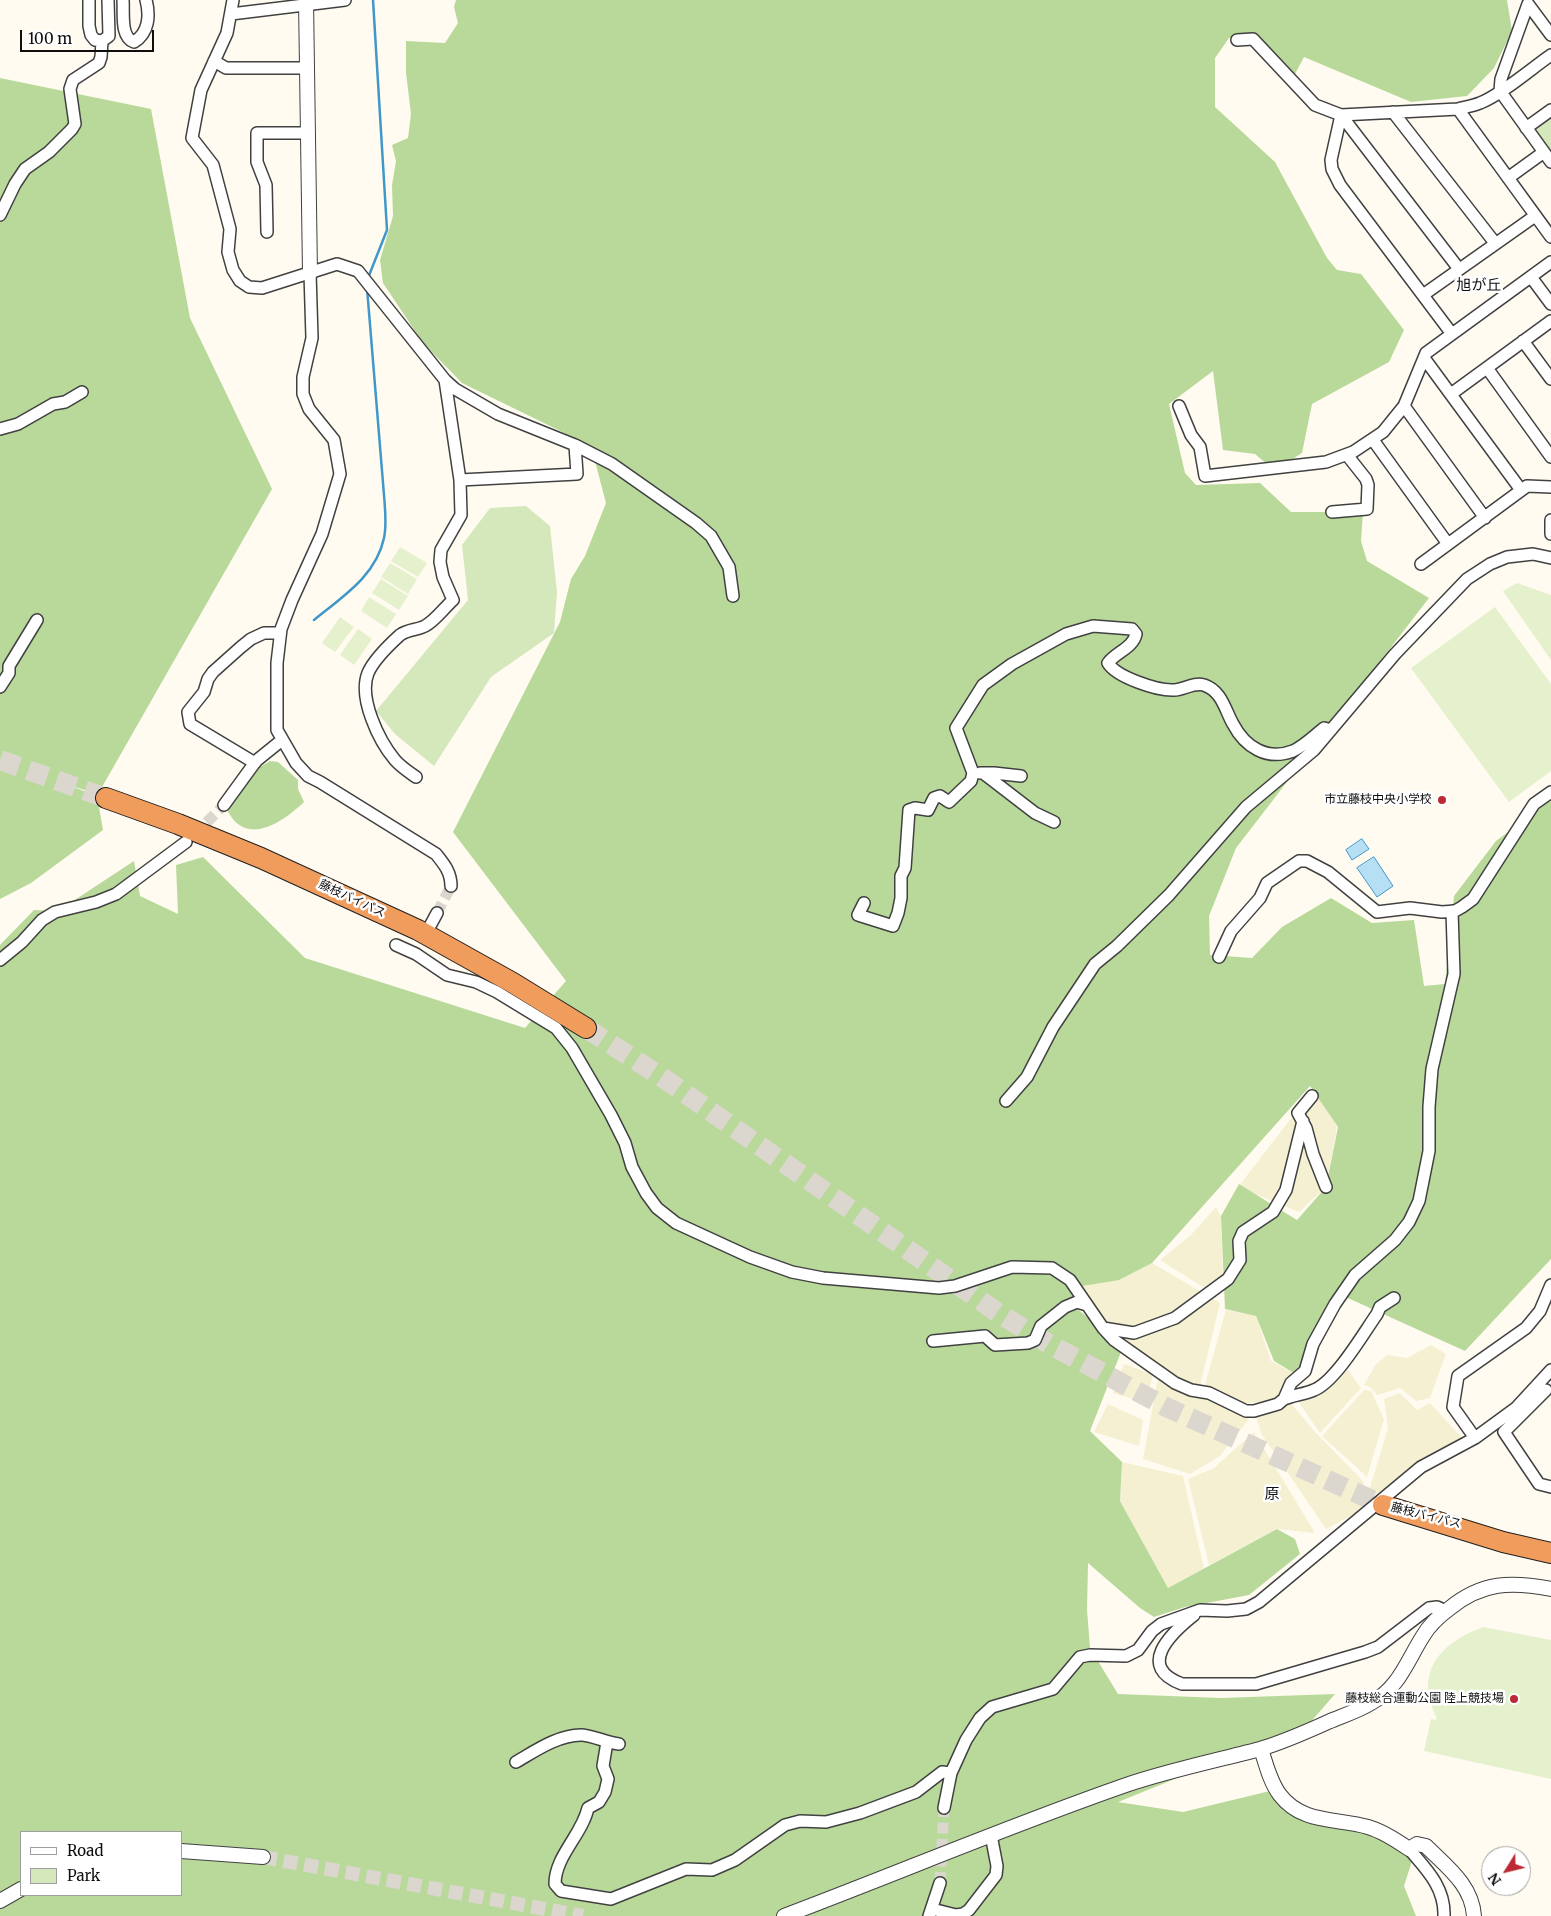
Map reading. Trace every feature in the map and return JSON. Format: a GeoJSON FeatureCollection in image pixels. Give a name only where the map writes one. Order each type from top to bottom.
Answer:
{"type":"FeatureCollection","features":[{"type":"Feature","properties":{"kind":"highway","name":"藤枝バイパス"},"geometry":{"type":"LineString","coordinates":[[106,798],[178,824],[261,858],[410,926],[513,983],[586,1028]]}},
{"type":"Feature","properties":{"kind":"highway","name":"藤枝バイパス"},"geometry":{"type":"LineString","coordinates":[[1551,1548],[1384,1505],[1495,1539],[1551,1553]]}},
{"type":"Feature","properties":{"kind":"street"},"geometry":{"type":"LineString","coordinates":[[89,0],[91,35],[95,40],[102,41],[109,36],[108,0]]}},
{"type":"Feature","properties":{"kind":"street"},"geometry":{"type":"LineString","coordinates":[[123,0],[125,35],[134,42],[140,39],[146,28],[149,12],[146,0]]}},
{"type":"Feature","properties":{"kind":"street"},"geometry":{"type":"LineString","coordinates":[[233,0],[232,14],[227,33],[201,90],[192,138],[213,165],[230,229],[228,252],[233,270],[240,281],[249,287],[262,288],[337,264],[358,271],[445,380],[455,389],[498,414],[575,445],[612,464],[696,523],[711,536],[728,567],[732,596]]}},
{"type":"Feature","properties":{"kind":"street"},"geometry":{"type":"LineString","coordinates":[[232,14],[306,2],[345,0]]}},
{"type":"Feature","properties":{"kind":"street"},"geometry":{"type":"LineString","coordinates":[[306,2],[312,338],[303,377],[302,394],[310,409],[334,440],[340,474],[322,534],[292,600],[280,633],[277,663],[277,730],[296,763],[308,776],[436,854],[448,868],[451,886]]}},
{"type":"Feature","properties":{"kind":"street"},"geometry":{"type":"LineString","coordinates":[[1551,36],[1528,4],[1501,79],[1500,91],[1551,162]]}},
{"type":"Feature","properties":{"kind":"street"},"geometry":{"type":"LineString","coordinates":[[1237,40],[1253,39],[1314,106],[1341,115],[1458,109],[1482,103],[1551,55]]}},
{"type":"Feature","properties":{"kind":"street"},"geometry":{"type":"LineString","coordinates":[[0,215],[24,169],[49,152],[75,124],[70,89],[73,80],[99,63],[102,57],[102,41]]}},
{"type":"Feature","properties":{"kind":"street"},"geometry":{"type":"LineString","coordinates":[[214,61],[226,68],[307,68]]}},
{"type":"Feature","properties":{"kind":"street"},"geometry":{"type":"LineString","coordinates":[[1458,109],[1551,237]]}},
{"type":"Feature","properties":{"kind":"street"},"geometry":{"type":"LineString","coordinates":[[1526,128],[1551,110]]}},
{"type":"Feature","properties":{"kind":"street"},"geometry":{"type":"LineString","coordinates":[[1393,112],[1495,243]]}},
{"type":"Feature","properties":{"kind":"street"},"geometry":{"type":"LineString","coordinates":[[1341,115],[1459,269]]}},
{"type":"Feature","properties":{"kind":"street"},"geometry":{"type":"LineString","coordinates":[[1341,115],[1333,150],[1332,169],[1340,185],[1452,334]]}},
{"type":"Feature","properties":{"kind":"street"},"geometry":{"type":"LineString","coordinates":[[267,232],[266,185],[257,162],[256,133],[308,133]]}},
{"type":"Feature","properties":{"kind":"street"},"geometry":{"type":"LineString","coordinates":[[1508,178],[1544,152]]}},
{"type":"Feature","properties":{"kind":"street"},"geometry":{"type":"LineString","coordinates":[[1424,295],[1535,216]]}},
{"type":"Feature","properties":{"kind":"street"},"geometry":{"type":"LineString","coordinates":[[1179,406],[1192,435],[1200,447],[1204,476],[1326,462],[1347,455],[1373,440],[1394,421],[1404,406],[1426,353],[1551,262]]}},
{"type":"Feature","properties":{"kind":"street"},"geometry":{"type":"LineString","coordinates":[[1531,276],[1551,304]]}},
{"type":"Feature","properties":{"kind":"street"},"geometry":{"type":"LineString","coordinates":[[1450,394],[1551,321]]}},
{"type":"Feature","properties":{"kind":"street"},"geometry":{"type":"LineString","coordinates":[[1524,341],[1551,379]]}},
{"type":"Feature","properties":{"kind":"street"},"geometry":{"type":"LineString","coordinates":[[1424,358],[1522,490]]}},
{"type":"Feature","properties":{"kind":"street"},"geometry":{"type":"LineString","coordinates":[[1487,368],[1551,457]]}},
{"type":"Feature","properties":{"kind":"street"},"geometry":{"type":"LineString","coordinates":[[416,777],[396,761],[379,735],[368,707],[365,687],[368,674],[375,661],[401,634],[415,628],[424,627],[453,600],[443,577],[440,562],[440,550],[461,515],[460,480],[445,380]]}},
{"type":"Feature","properties":{"kind":"street"},"geometry":{"type":"LineString","coordinates":[[0,429],[18,424],[53,404],[65,402],[82,392]]}},
{"type":"Feature","properties":{"kind":"street"},"geometry":{"type":"LineString","coordinates":[[1404,406],[1484,518]]}},
{"type":"Feature","properties":{"kind":"street"},"geometry":{"type":"LineString","coordinates":[[1373,440],[1448,544]]}},
{"type":"Feature","properties":{"kind":"street"},"geometry":{"type":"LineString","coordinates":[[460,480],[577,474],[575,445]]}},
{"type":"Feature","properties":{"kind":"street"},"geometry":{"type":"LineString","coordinates":[[1332,512],[1367,509],[1368,485],[1366,479],[1347,455]]}},
{"type":"Feature","properties":{"kind":"street"},"geometry":{"type":"LineString","coordinates":[[1421,564],[1527,486],[1551,487]]}},
{"type":"Feature","properties":{"kind":"street"},"geometry":{"type":"LineString","coordinates":[[1551,520],[1551,534]]}},
{"type":"Feature","properties":{"kind":"street"},"geometry":{"type":"LineString","coordinates":[[1006,1101],[1027,1077],[1053,1027],[1095,964],[1118,946],[1170,895],[1246,807],[1304,760],[1394,654],[1467,578],[1490,564],[1518,554],[1532,554],[1551,558]]}},
{"type":"Feature","properties":{"kind":"street"},"geometry":{"type":"LineString","coordinates":[[0,687],[10,673],[9,666],[37,620]]}},
{"type":"Feature","properties":{"kind":"street"},"geometry":{"type":"LineString","coordinates":[[1054,822],[1034,813],[978,773],[956,728],[983,685],[1012,664],[1066,634],[1093,626],[1132,629],[1136,634],[1131,644],[1111,659],[1108,663],[1111,668],[1136,681],[1161,689],[1175,690],[1194,684],[1204,685],[1222,700],[1239,734],[1255,749],[1266,754],[1279,754],[1293,750],[1324,728],[1331,730]]}},
{"type":"Feature","properties":{"kind":"street"},"geometry":{"type":"LineString","coordinates":[[255,763],[190,724],[188,712],[204,692],[208,679],[213,672],[241,646],[250,639],[264,633],[280,633]]}},
{"type":"Feature","properties":{"kind":"street"},"geometry":{"type":"LineString","coordinates":[[224,805],[255,763],[282,740]]}},
{"type":"Feature","properties":{"kind":"street"},"geometry":{"type":"LineString","coordinates":[[864,903],[858,915],[893,926],[901,898],[901,876],[905,868],[909,810],[915,808],[928,810],[934,798],[940,796],[949,802],[978,773],[1021,776]]}},
{"type":"Feature","properties":{"kind":"street"},"geometry":{"type":"LineString","coordinates":[[1219,957],[1231,932],[1260,898],[1267,883],[1299,860],[1307,861],[1328,872],[1377,912],[1410,908],[1427,912],[1452,911],[1462,907],[1473,898],[1534,804],[1551,792]]}},
{"type":"Feature","properties":{"kind":"street"},"geometry":{"type":"LineString","coordinates":[[0,960],[22,942],[42,920],[55,912],[96,902],[116,894],[186,842]]}},
{"type":"Feature","properties":{"kind":"street"},"geometry":{"type":"LineString","coordinates":[[1284,1399],[1291,1383],[1305,1371],[1313,1344],[1335,1304],[1356,1275],[1395,1240],[1409,1222],[1419,1201],[1429,1151],[1429,1107],[1432,1069],[1454,974],[1452,911]]}},
{"type":"Feature","properties":{"kind":"street"},"geometry":{"type":"LineString","coordinates":[[430,926],[437,913]]}},
{"type":"Feature","properties":{"kind":"street"},"geometry":{"type":"LineString","coordinates":[[396,945],[418,950],[447,975],[476,982],[497,992],[556,1028],[572,1048],[612,1115],[625,1143],[632,1168],[646,1194],[657,1208],[676,1223],[750,1257],[792,1272],[823,1278],[939,1288],[955,1286],[1012,1267],[1052,1268],[1070,1280],[1102,1328],[1114,1340],[1175,1383],[1191,1390],[1209,1393],[1246,1411],[1267,1408],[1278,1404],[1284,1399],[1314,1390],[1325,1384],[1344,1361],[1380,1307],[1394,1298]]}},
{"type":"Feature","properties":{"kind":"street"},"geometry":{"type":"LineString","coordinates":[[1312,1096],[1298,1113],[1303,1122],[1326,1188]]}},
{"type":"Feature","properties":{"kind":"street"},"geometry":{"type":"LineString","coordinates":[[1102,1328],[1134,1334],[1175,1318],[1228,1279],[1240,1260],[1239,1241],[1243,1232],[1274,1212],[1286,1190],[1303,1122]]}},
{"type":"Feature","properties":{"kind":"street"},"geometry":{"type":"LineString","coordinates":[[1475,1438],[1453,1407],[1458,1376],[1526,1328],[1540,1311],[1551,1285]]}},
{"type":"Feature","properties":{"kind":"street"},"geometry":{"type":"LineString","coordinates":[[933,1341],[985,1336],[995,1345],[1028,1343],[1035,1340],[1041,1326],[1065,1307],[1077,1302],[1087,1304]]}},
{"type":"Feature","properties":{"kind":"street"},"geometry":{"type":"LineString","coordinates":[[1551,1370],[1546,1389],[1504,1432],[1539,1484],[1551,1487]]}},
{"type":"Feature","properties":{"kind":"street"},"geometry":{"type":"LineString","coordinates":[[944,1808],[951,1773],[966,1740],[980,1718],[992,1707],[1052,1689],[1080,1658],[1090,1655],[1126,1656],[1138,1650],[1152,1631],[1161,1624],[1200,1610],[1227,1612],[1246,1609],[1259,1602],[1421,1467],[1475,1438],[1546,1389]]}},
{"type":"Feature","properties":{"kind":"street"},"geometry":{"type":"LineString","coordinates":[[784,1916],[990,1835],[1128,1784],[1179,1768],[1261,1749],[1294,1737],[1373,1702],[1385,1694],[1403,1674],[1428,1628],[1460,1599],[1481,1589],[1510,1584],[1532,1585],[1551,1589]]}},
{"type":"Feature","properties":{"kind":"street"},"geometry":{"type":"LineString","coordinates":[[1200,1610],[1184,1623],[1163,1645],[1159,1656],[1160,1666],[1164,1674],[1172,1681],[1182,1684],[1256,1684],[1365,1652],[1378,1647],[1429,1608],[1437,1607],[1446,1611]]}},
{"type":"Feature","properties":{"kind":"street"},"geometry":{"type":"LineString","coordinates":[[516,1762],[564,1738],[582,1734],[620,1744]]}},
{"type":"Feature","properties":{"kind":"street"},"geometry":{"type":"LineString","coordinates":[[607,1742],[603,1766],[608,1779],[605,1792],[600,1802],[588,1808],[585,1818],[555,1873],[555,1884],[561,1891],[611,1899],[686,1869],[712,1870],[734,1860],[786,1825],[800,1821],[826,1822],[860,1813],[916,1792],[942,1772],[951,1773]]}},
{"type":"Feature","properties":{"kind":"street"},"geometry":{"type":"LineString","coordinates":[[1261,1749],[1274,1784],[1289,1805],[1302,1813],[1316,1818],[1368,1827],[1394,1839],[1409,1849],[1434,1879],[1441,1895],[1444,1916]]}},
{"type":"Feature","properties":{"kind":"street"},"geometry":{"type":"LineString","coordinates":[[940,1883],[930,1913],[956,1915],[963,1914],[969,1910],[996,1876],[997,1866],[990,1835]]}},
{"type":"Feature","properties":{"kind":"street"},"geometry":{"type":"LineString","coordinates":[[1409,1849],[1417,1844],[1426,1846],[1465,1886],[1473,1902],[1474,1916]]}},
{"type":"Feature","properties":{"kind":"street"},"geometry":{"type":"LineString","coordinates":[[182,1851],[263,1858]]}},
{"type":"Feature","properties":{"kind":"street"},"geometry":{"type":"LineString","coordinates":[[0,1901],[20,1890]]}},
{"type":"Feature","properties":{"kind":"shaded area"},"geometry":{"type":"Polygon","coordinates":[[[1314,1089],[1337,1127],[1326,1187],[1299,1212],[1238,1187],[1314,1089]]]}},
{"type":"Feature","properties":{"kind":"shaded area"},"geometry":{"type":"Polygon","coordinates":[[[1216,1207],[1221,1216],[1223,1283],[1206,1289],[1160,1260],[1191,1235],[1216,1207]]]}},
{"type":"Feature","properties":{"kind":"shaded area"},"geometry":{"type":"Polygon","coordinates":[[[1152,1263],[1220,1303],[1200,1386],[1195,1390],[1249,1419],[1220,1456],[1190,1474],[1143,1459],[1159,1372],[1117,1345],[1078,1287],[1089,1283],[1119,1280],[1152,1263]]]}},
{"type":"Feature","properties":{"kind":"shaded area"},"geometry":{"type":"Polygon","coordinates":[[[1226,1310],[1256,1316],[1271,1361],[1294,1373],[1272,1402],[1242,1403],[1204,1388],[1226,1310]]]}},
{"type":"Feature","properties":{"kind":"shaded area"},"geometry":{"type":"Polygon","coordinates":[[[1431,1345],[1446,1354],[1430,1398],[1416,1401],[1400,1388],[1377,1395],[1370,1387],[1364,1385],[1376,1364],[1387,1355],[1407,1358],[1431,1345]]]}},
{"type":"Feature","properties":{"kind":"shaded area"},"geometry":{"type":"Polygon","coordinates":[[[1124,1364],[1153,1374],[1146,1403],[1113,1393],[1124,1364]]]}},
{"type":"Feature","properties":{"kind":"shaded area"},"geometry":{"type":"Polygon","coordinates":[[[1348,1370],[1361,1388],[1320,1433],[1295,1397],[1348,1370]]]}},
{"type":"Feature","properties":{"kind":"shaded area"},"geometry":{"type":"Polygon","coordinates":[[[1364,1390],[1371,1391],[1384,1419],[1367,1477],[1322,1436],[1364,1390]]]}},
{"type":"Feature","properties":{"kind":"shaded area"},"geometry":{"type":"Polygon","coordinates":[[[1400,1393],[1417,1410],[1430,1403],[1463,1439],[1376,1494],[1369,1491],[1388,1428],[1384,1399],[1400,1393]]]}},
{"type":"Feature","properties":{"kind":"shaded area"},"geometry":{"type":"Polygon","coordinates":[[[1290,1402],[1314,1431],[1362,1480],[1370,1497],[1369,1506],[1326,1529],[1262,1435],[1255,1414],[1290,1402]]]}},
{"type":"Feature","properties":{"kind":"shaded area"},"geometry":{"type":"Polygon","coordinates":[[[1108,1404],[1143,1420],[1139,1446],[1094,1432],[1108,1404]]]}},
{"type":"Feature","properties":{"kind":"shaded area"},"geometry":{"type":"Polygon","coordinates":[[[1254,1432],[1315,1533],[1277,1529],[1209,1565],[1188,1479],[1214,1468],[1254,1432]]]}},
{"type":"Feature","properties":{"kind":"shaded area"},"geometry":{"type":"Polygon","coordinates":[[[1122,1462],[1183,1476],[1204,1568],[1168,1588],[1120,1501],[1122,1462]]]}},
{"type":"Feature","properties":{"kind":"green space"},"geometry":{"type":"Polygon","coordinates":[[[456,0],[1507,0],[1512,31],[1494,68],[1467,96],[1411,102],[1304,57],[1294,76],[1254,36],[1229,38],[1215,58],[1215,107],[1275,162],[1327,258],[1337,270],[1361,274],[1404,330],[1389,362],[1312,404],[1302,453],[1288,462],[1268,465],[1255,454],[1223,450],[1213,371],[1169,404],[1185,473],[1196,485],[1260,483],[1291,512],[1363,512],[1361,541],[1367,561],[1429,598],[1236,848],[1209,916],[1210,955],[1252,958],[1282,927],[1331,898],[1372,923],[1414,920],[1424,986],[1445,984],[1454,896],[1496,841],[1551,800],[1551,1259],[1465,1351],[1339,1294],[1307,1358],[1294,1373],[1274,1361],[1256,1316],[1225,1309],[1221,1216],[1239,1184],[1297,1220],[1326,1187],[1338,1127],[1310,1086],[1152,1263],[1119,1280],[1076,1287],[1075,1307],[1123,1347],[1090,1431],[1122,1462],[1120,1501],[1168,1588],[1277,1529],[1295,1539],[1300,1554],[1249,1595],[1185,1607],[1154,1617],[1140,1608],[1088,1563],[1087,1610],[1090,1648],[1118,1694],[1221,1698],[1335,1694],[1308,1725],[1118,1802],[1183,1812],[1270,1791],[1284,1811],[1306,1823],[1363,1833],[1388,1842],[1412,1861],[1404,1886],[1416,1916],[0,1916],[0,945],[34,910],[58,911],[134,861],[140,896],[178,914],[176,865],[203,857],[305,958],[525,1028],[566,981],[453,832],[560,622],[571,579],[585,556],[606,503],[591,446],[462,383],[423,343],[383,283],[380,260],[393,216],[392,185],[396,161],[392,145],[408,138],[411,114],[406,73],[406,41],[445,43],[458,23],[454,7],[456,0]]]}},
{"type":"Feature","properties":{"kind":"green space"},"geometry":{"type":"Polygon","coordinates":[[[0,78],[151,109],[190,318],[272,489],[98,794],[68,785],[97,796],[103,830],[31,883],[0,899],[0,78]]]}},
{"type":"Feature","properties":{"kind":"green space"},"geometry":{"type":"Polygon","coordinates":[[[1551,114],[1551,155],[1531,128],[1551,114]]]}},
{"type":"Feature","properties":{"kind":"green space"},"geometry":{"type":"Polygon","coordinates":[[[526,506],[550,526],[557,592],[554,633],[491,677],[434,766],[395,734],[376,711],[468,600],[462,545],[490,508],[526,506]]]}},
{"type":"Feature","properties":{"kind":"green space"},"geometry":{"type":"Polygon","coordinates":[[[400,547],[427,563],[418,577],[391,561],[400,547]]]}},
{"type":"Feature","properties":{"kind":"green space"},"geometry":{"type":"Polygon","coordinates":[[[390,563],[417,579],[408,594],[381,577],[390,563]]]}},
{"type":"Feature","properties":{"kind":"green space"},"geometry":{"type":"Polygon","coordinates":[[[381,579],[408,596],[399,610],[372,593],[381,579]]]}},
{"type":"Feature","properties":{"kind":"green space"},"geometry":{"type":"Polygon","coordinates":[[[1517,583],[1551,595],[1551,660],[1503,591],[1517,583]]]}},
{"type":"Feature","properties":{"kind":"green space"},"geometry":{"type":"Polygon","coordinates":[[[369,597],[396,614],[387,628],[361,611],[369,597]]]}},
{"type":"Feature","properties":{"kind":"green space"},"geometry":{"type":"Polygon","coordinates":[[[1495,607],[1551,684],[1551,771],[1509,802],[1411,668],[1495,607]]]}},
{"type":"Feature","properties":{"kind":"green space"},"geometry":{"type":"Polygon","coordinates":[[[340,617],[354,627],[335,652],[322,643],[340,617]]]}},
{"type":"Feature","properties":{"kind":"green space"},"geometry":{"type":"Polygon","coordinates":[[[358,629],[372,639],[354,665],[340,655],[358,629]]]}},
{"type":"Feature","properties":{"kind":"green space"},"geometry":{"type":"Polygon","coordinates":[[[270,761],[278,762],[298,780],[298,789],[304,802],[273,825],[255,829],[246,828],[232,818],[224,805],[251,768],[260,767],[270,761]]]}},
{"type":"Feature","properties":{"kind":"green space"},"geometry":{"type":"Polygon","coordinates":[[[1483,1627],[1551,1640],[1551,1779],[1424,1751],[1431,1719],[1437,1720],[1430,1701],[1428,1687],[1429,1675],[1434,1664],[1449,1645],[1459,1638],[1483,1627]]]}},
{"type":"Feature","properties":{"kind":"water"},"geometry":{"type":"Polygon","coordinates":[[[1362,839],[1369,849],[1352,860],[1346,850],[1362,839]]]}},
{"type":"Feature","properties":{"kind":"water"},"geometry":{"type":"Polygon","coordinates":[[[1374,857],[1393,886],[1377,897],[1357,868],[1374,857]]]}},
{"type":"Feature","properties":{"kind":"waterway"},"geometry":{"type":"LineString","coordinates":[[368,278],[387,230],[373,0]]}},
{"type":"Feature","properties":{"kind":"waterway"},"geometry":{"type":"LineString","coordinates":[[314,620],[366,575],[380,551],[385,533],[385,506],[367,288]]}},
{"type":"Feature","properties":{"kind":"tunnel"},"geometry":{"type":"LineString","coordinates":[[0,760],[106,798]]}},
{"type":"Feature","properties":{"kind":"tunnel"},"geometry":{"type":"LineString","coordinates":[[195,834],[224,805]]}},
{"type":"Feature","properties":{"kind":"tunnel"},"geometry":{"type":"LineString","coordinates":[[437,913],[451,886]]}},
{"type":"Feature","properties":{"kind":"tunnel"},"geometry":{"type":"LineString","coordinates":[[586,1028],[666,1080],[998,1313],[1049,1344],[1166,1407],[1383,1505]]}},
{"type":"Feature","properties":{"kind":"tunnel"},"geometry":{"type":"LineString","coordinates":[[940,1883],[944,1808]]}},
{"type":"Feature","properties":{"kind":"tunnel"},"geometry":{"type":"LineString","coordinates":[[263,1857],[583,1916]]}},
{"type":"Feature","properties":{"kind":"place","name":"市立藤枝中央小学校"},"geometry":{"type":"Point","coordinates":[1442,800]}},
{"type":"Feature","properties":{"kind":"place","name":"藤枝総合運動公園 陸上競技場"},"geometry":{"type":"Point","coordinates":[1514,1699]}},
{"type":"Feature","properties":{"kind":"district","name":"旭が丘"},"geometry":{"type":"Point","coordinates":[1479,286]}},
{"type":"Feature","properties":{"kind":"district","name":"原"},"geometry":{"type":"Point","coordinates":[1272,1495]}}]}
